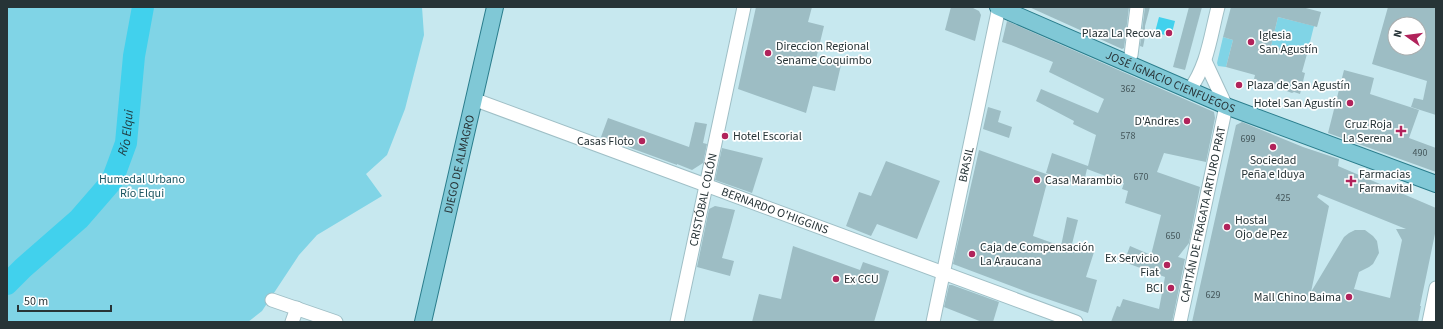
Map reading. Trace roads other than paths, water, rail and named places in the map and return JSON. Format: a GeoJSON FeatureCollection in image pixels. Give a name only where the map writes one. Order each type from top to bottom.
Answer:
{"type":"FeatureCollection","features":[{"type":"Feature","properties":{"kind":"main road","name":"DIEGO DE ALMAGRO"},"geometry":{"type":"LineString","coordinates":[[423,322],[495,7]]}},
{"type":"Feature","properties":{"kind":"main road","name":"JOSÉ IGNACIO CIENFUEGOS"},"geometry":{"type":"LineString","coordinates":[[999,7],[1226,106],[1318,135],[1436,184]]}},
{"type":"Feature","properties":{"kind":"street","name":"CRISTÓBAL COLÓN"},"geometry":{"type":"LineString","coordinates":[[677,322],[744,7]]}},
{"type":"Feature","properties":{"kind":"street","name":"BRASIL"},"geometry":{"type":"LineString","coordinates":[[933,322],[999,7]]}},
{"type":"Feature","properties":{"kind":"street"},"geometry":{"type":"LineString","coordinates":[[1131,55],[1138,7]]}},
{"type":"Feature","properties":{"kind":"street"},"geometry":{"type":"LineString","coordinates":[[1189,91],[1198,78],[1205,61],[1218,7]]}},
{"type":"Feature","properties":{"kind":"street"},"geometry":{"type":"LineString","coordinates":[[1205,61],[1226,106]]}},
{"type":"Feature","properties":{"kind":"street","name":"BERNARDO O'HIGGINS"},"geometry":{"type":"LineString","coordinates":[[473,99],[1076,322]]}},
{"type":"Feature","properties":{"kind":"street","name":"CAPITÁN DE FRAGATA ARTURO PRAT"},"geometry":{"type":"LineString","coordinates":[[1180,322],[1226,106]]}},
{"type":"Feature","properties":{"kind":"street"},"geometry":{"type":"LineString","coordinates":[[1429,322],[1436,288]]}},
{"type":"Feature","properties":{"kind":"street"},"geometry":{"type":"LineString","coordinates":[[272,300],[336,322]]}},
{"type":"Feature","properties":{"kind":"street"},"geometry":{"type":"LineString","coordinates":[[292,322],[297,308]]}},
{"type":"Feature","properties":{"kind":"waterway","name":"Río Elqui"},"geometry":{"type":"LineString","coordinates":[[7,284],[79,219],[112,181],[126,143],[134,56],[143,7]]}},
{"type":"Feature","properties":{"kind":"place","name":"Plaza La Recova"},"geometry":{"type":"Point","coordinates":[1169,33]}},
{"type":"Feature","properties":{"kind":"place","name":"Iglesia San Agustín"},"geometry":{"type":"Point","coordinates":[1251,42]}},
{"type":"Feature","properties":{"kind":"place","name":"Direccion Regional Sename Coquimbo"},"geometry":{"type":"Point","coordinates":[768,53]}},
{"type":"Feature","properties":{"kind":"place","name":"Plaza de San Agustín"},"geometry":{"type":"Point","coordinates":[1239,85]}},
{"type":"Feature","properties":{"kind":"place","name":"Hotel San Agustín"},"geometry":{"type":"Point","coordinates":[1350,103]}},
{"type":"Feature","properties":{"kind":"place","name":"D'Andres"},"geometry":{"type":"Point","coordinates":[1187,121]}},
{"type":"Feature","properties":{"kind":"place","name":"Cruz Roja La Serena"},"geometry":{"type":"Point","coordinates":[1401,131]}},
{"type":"Feature","properties":{"kind":"place","name":"Hotel Escorial"},"geometry":{"type":"Point","coordinates":[725,136]}},
{"type":"Feature","properties":{"kind":"place","name":"Casas Floto"},"geometry":{"type":"Point","coordinates":[642,141]}},
{"type":"Feature","properties":{"kind":"place","name":"Sociedad Peña e Iduya"},"geometry":{"type":"Point","coordinates":[1273,147]}},
{"type":"Feature","properties":{"kind":"place","name":"Casa Marambio"},"geometry":{"type":"Point","coordinates":[1037,180]}},
{"type":"Feature","properties":{"kind":"place","name":"Farmacias Farmavital"},"geometry":{"type":"Point","coordinates":[1351,181]}},
{"type":"Feature","properties":{"kind":"place","name":"Hostal Ojo de Pez"},"geometry":{"type":"Point","coordinates":[1227,227]}},
{"type":"Feature","properties":{"kind":"place","name":"Caja de Compensación La Araucana"},"geometry":{"type":"Point","coordinates":[972,254]}},
{"type":"Feature","properties":{"kind":"place","name":"Ex Servicio Fiat"},"geometry":{"type":"Point","coordinates":[1167,265]}},
{"type":"Feature","properties":{"kind":"place","name":"Ex CCU"},"geometry":{"type":"Point","coordinates":[836,279]}},
{"type":"Feature","properties":{"kind":"place","name":"BCI"},"geometry":{"type":"Point","coordinates":[1171,288]}},
{"type":"Feature","properties":{"kind":"place","name":"Mall Chino Baima"},"geometry":{"type":"Point","coordinates":[1349,297]}},
{"type":"Feature","properties":{"kind":"park label","name":"Humedal Urbano Río Elqui"},"geometry":{"type":"Point","coordinates":[142,186]}}]}
